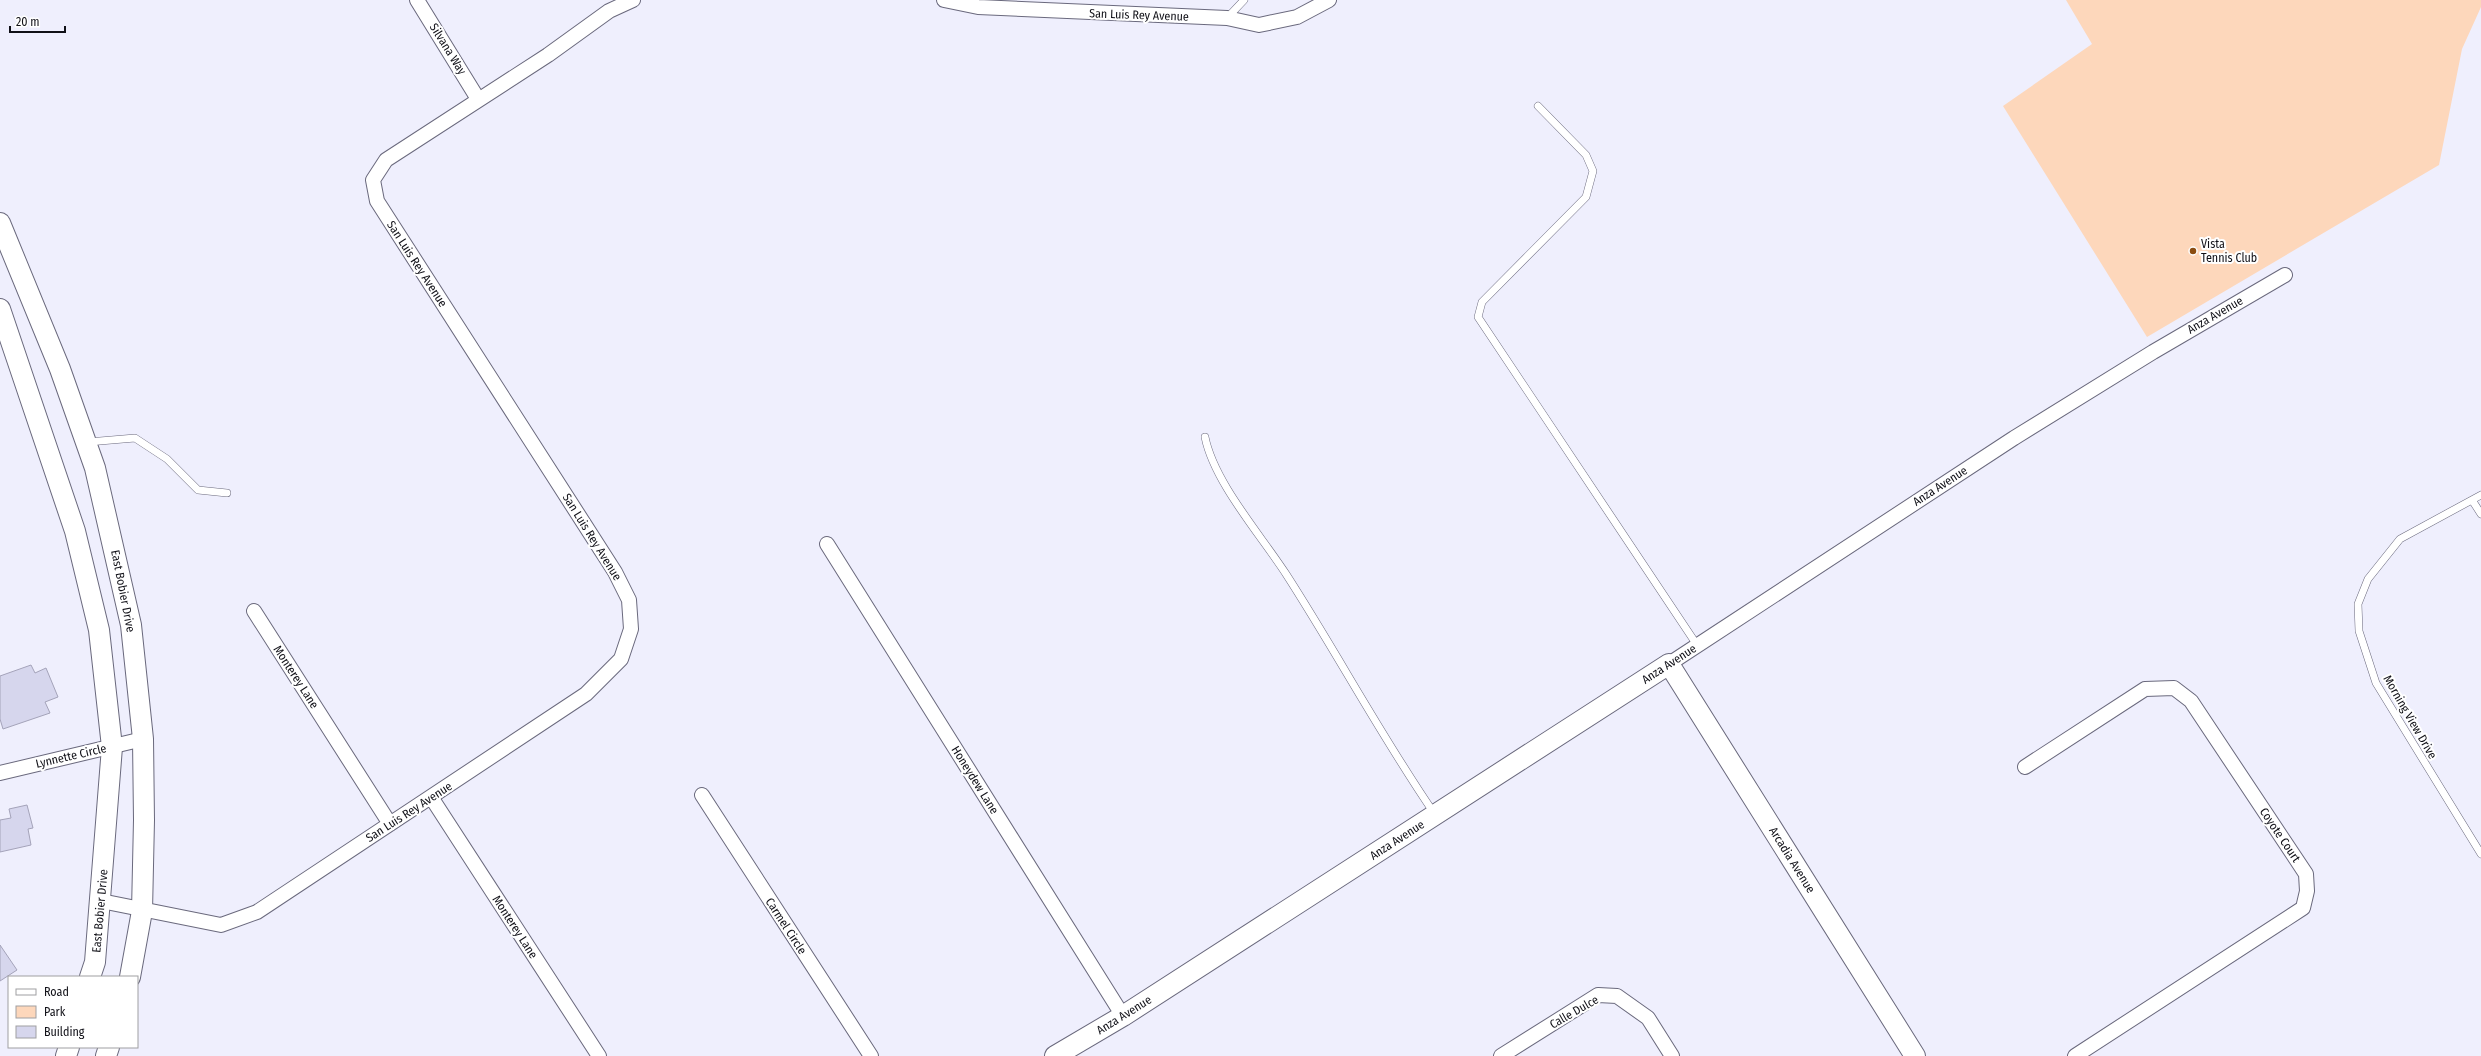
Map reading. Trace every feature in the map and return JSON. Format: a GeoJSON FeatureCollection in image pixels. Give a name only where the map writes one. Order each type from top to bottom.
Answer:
{"type":"FeatureCollection","features":[{"type":"Feature","properties":{"kind":"main road","name":"East Bobier Drive"},"geometry":{"type":"LineString","coordinates":[[0,223],[60,369],[85,442],[110,528],[131,626],[143,739],[142,910],[130,976]]}},
{"type":"Feature","properties":{"kind":"main road","name":"East Bobier Drive"},"geometry":{"type":"LineString","coordinates":[[0,309],[75,530],[99,630],[112,747],[95,962],[90,976]]}},
{"type":"Feature","properties":{"kind":"main road","name":"Anza Avenue"},"geometry":{"type":"LineString","coordinates":[[1055,1056],[1123,1016],[1669,664]]}},
{"type":"Feature","properties":{"kind":"main road","name":"Arcadia Avenue"},"geometry":{"type":"LineString","coordinates":[[1669,664],[1915,1056]]}},
{"type":"Feature","properties":{"kind":"street","name":"Silvana Way"},"geometry":{"type":"LineString","coordinates":[[417,0],[478,99]]}},
{"type":"Feature","properties":{"kind":"street","name":"San Luis Rey Avenue"},"geometry":{"type":"LineString","coordinates":[[100,901],[221,925],[257,912],[586,694],[621,658],[631,630],[629,600],[615,572],[377,201],[373,180],[386,160],[548,55],[609,11],[633,0]]}},
{"type":"Feature","properties":{"kind":"street","name":"San Luis Rey Avenue"},"geometry":{"type":"LineString","coordinates":[[944,0],[978,7],[1227,18],[1259,25],[1297,17],[1329,0]]}},
{"type":"Feature","properties":{"kind":"street","name":"Anza Avenue"},"geometry":{"type":"LineString","coordinates":[[1669,664],[2014,438],[2153,352],[2285,275]]}},
{"type":"Feature","properties":{"kind":"street","name":"Honeydew Lane"},"geometry":{"type":"LineString","coordinates":[[827,544],[1123,1016]]}},
{"type":"Feature","properties":{"kind":"street","name":"Monterey Lane"},"geometry":{"type":"LineString","coordinates":[[254,611],[390,824]]}},
{"type":"Feature","properties":{"kind":"street","name":"Coyote Court"},"geometry":{"type":"LineString","coordinates":[[2025,767],[2145,689],[2174,688],[2190,701],[2306,874],[2307,891],[2303,908],[2075,1056]]}},
{"type":"Feature","properties":{"kind":"street","name":"Lynnette Circle"},"geometry":{"type":"LineString","coordinates":[[0,773],[143,739]]}},
{"type":"Feature","properties":{"kind":"street","name":"Carmel Circle"},"geometry":{"type":"LineString","coordinates":[[702,795],[871,1056]]}},
{"type":"Feature","properties":{"kind":"street","name":"Monterey Lane"},"geometry":{"type":"LineString","coordinates":[[431,798],[599,1056]]}},
{"type":"Feature","properties":{"kind":"street","name":"Calle Dulce"},"geometry":{"type":"LineString","coordinates":[[1501,1056],[1598,995],[1617,996],[1648,1018],[1672,1056]]}},
{"type":"Feature","properties":{"kind":"lane"},"geometry":{"type":"LineString","coordinates":[[1227,18],[1244,0]]}},
{"type":"Feature","properties":{"kind":"lane"},"geometry":{"type":"LineString","coordinates":[[1538,106],[1586,155],[1593,171],[1586,197],[1482,302],[1478,317],[1697,645]]}},
{"type":"Feature","properties":{"kind":"lane"},"geometry":{"type":"LineString","coordinates":[[1205,437],[1209,456],[1225,484],[1287,575],[1393,753],[1435,815]]}},
{"type":"Feature","properties":{"kind":"lane"},"geometry":{"type":"LineString","coordinates":[[85,442],[135,438],[167,459],[198,490],[227,493]]}},
{"type":"Feature","properties":{"kind":"lane","name":"Morning View Drive"},"geometry":{"type":"LineString","coordinates":[[2481,495],[2400,538],[2368,579],[2358,604],[2359,631],[2376,683],[2481,854]]}},
{"type":"Feature","properties":{"kind":"lane"},"geometry":{"type":"LineString","coordinates":[[2472,500],[2481,514]]}},
{"type":"Feature","properties":{"kind":"green space","name":"Vista Tennis Club"},"geometry":{"type":"Polygon","coordinates":[[[2066,0],[2481,0],[2481,7],[2462,49],[2439,165],[2147,337],[2003,106],[2092,44],[2066,0]]]}},
{"type":"Feature","properties":{"kind":"building"},"geometry":{"type":"Polygon","coordinates":[[[31,665],[35,673],[46,668],[58,697],[45,702],[50,713],[3,729],[0,719],[0,676],[31,665]]]}},
{"type":"Feature","properties":{"kind":"building"},"geometry":{"type":"Polygon","coordinates":[[[27,805],[33,828],[28,829],[31,845],[0,852],[0,820],[11,818],[9,809],[27,805]]]}},
{"type":"Feature","properties":{"kind":"building"},"geometry":{"type":"Polygon","coordinates":[[[0,945],[17,970],[0,981],[0,945]]]}},
{"type":"Feature","properties":{"kind":"place","name":"Vista Tennis Club"},"geometry":{"type":"Point","coordinates":[2193,251]}}]}
